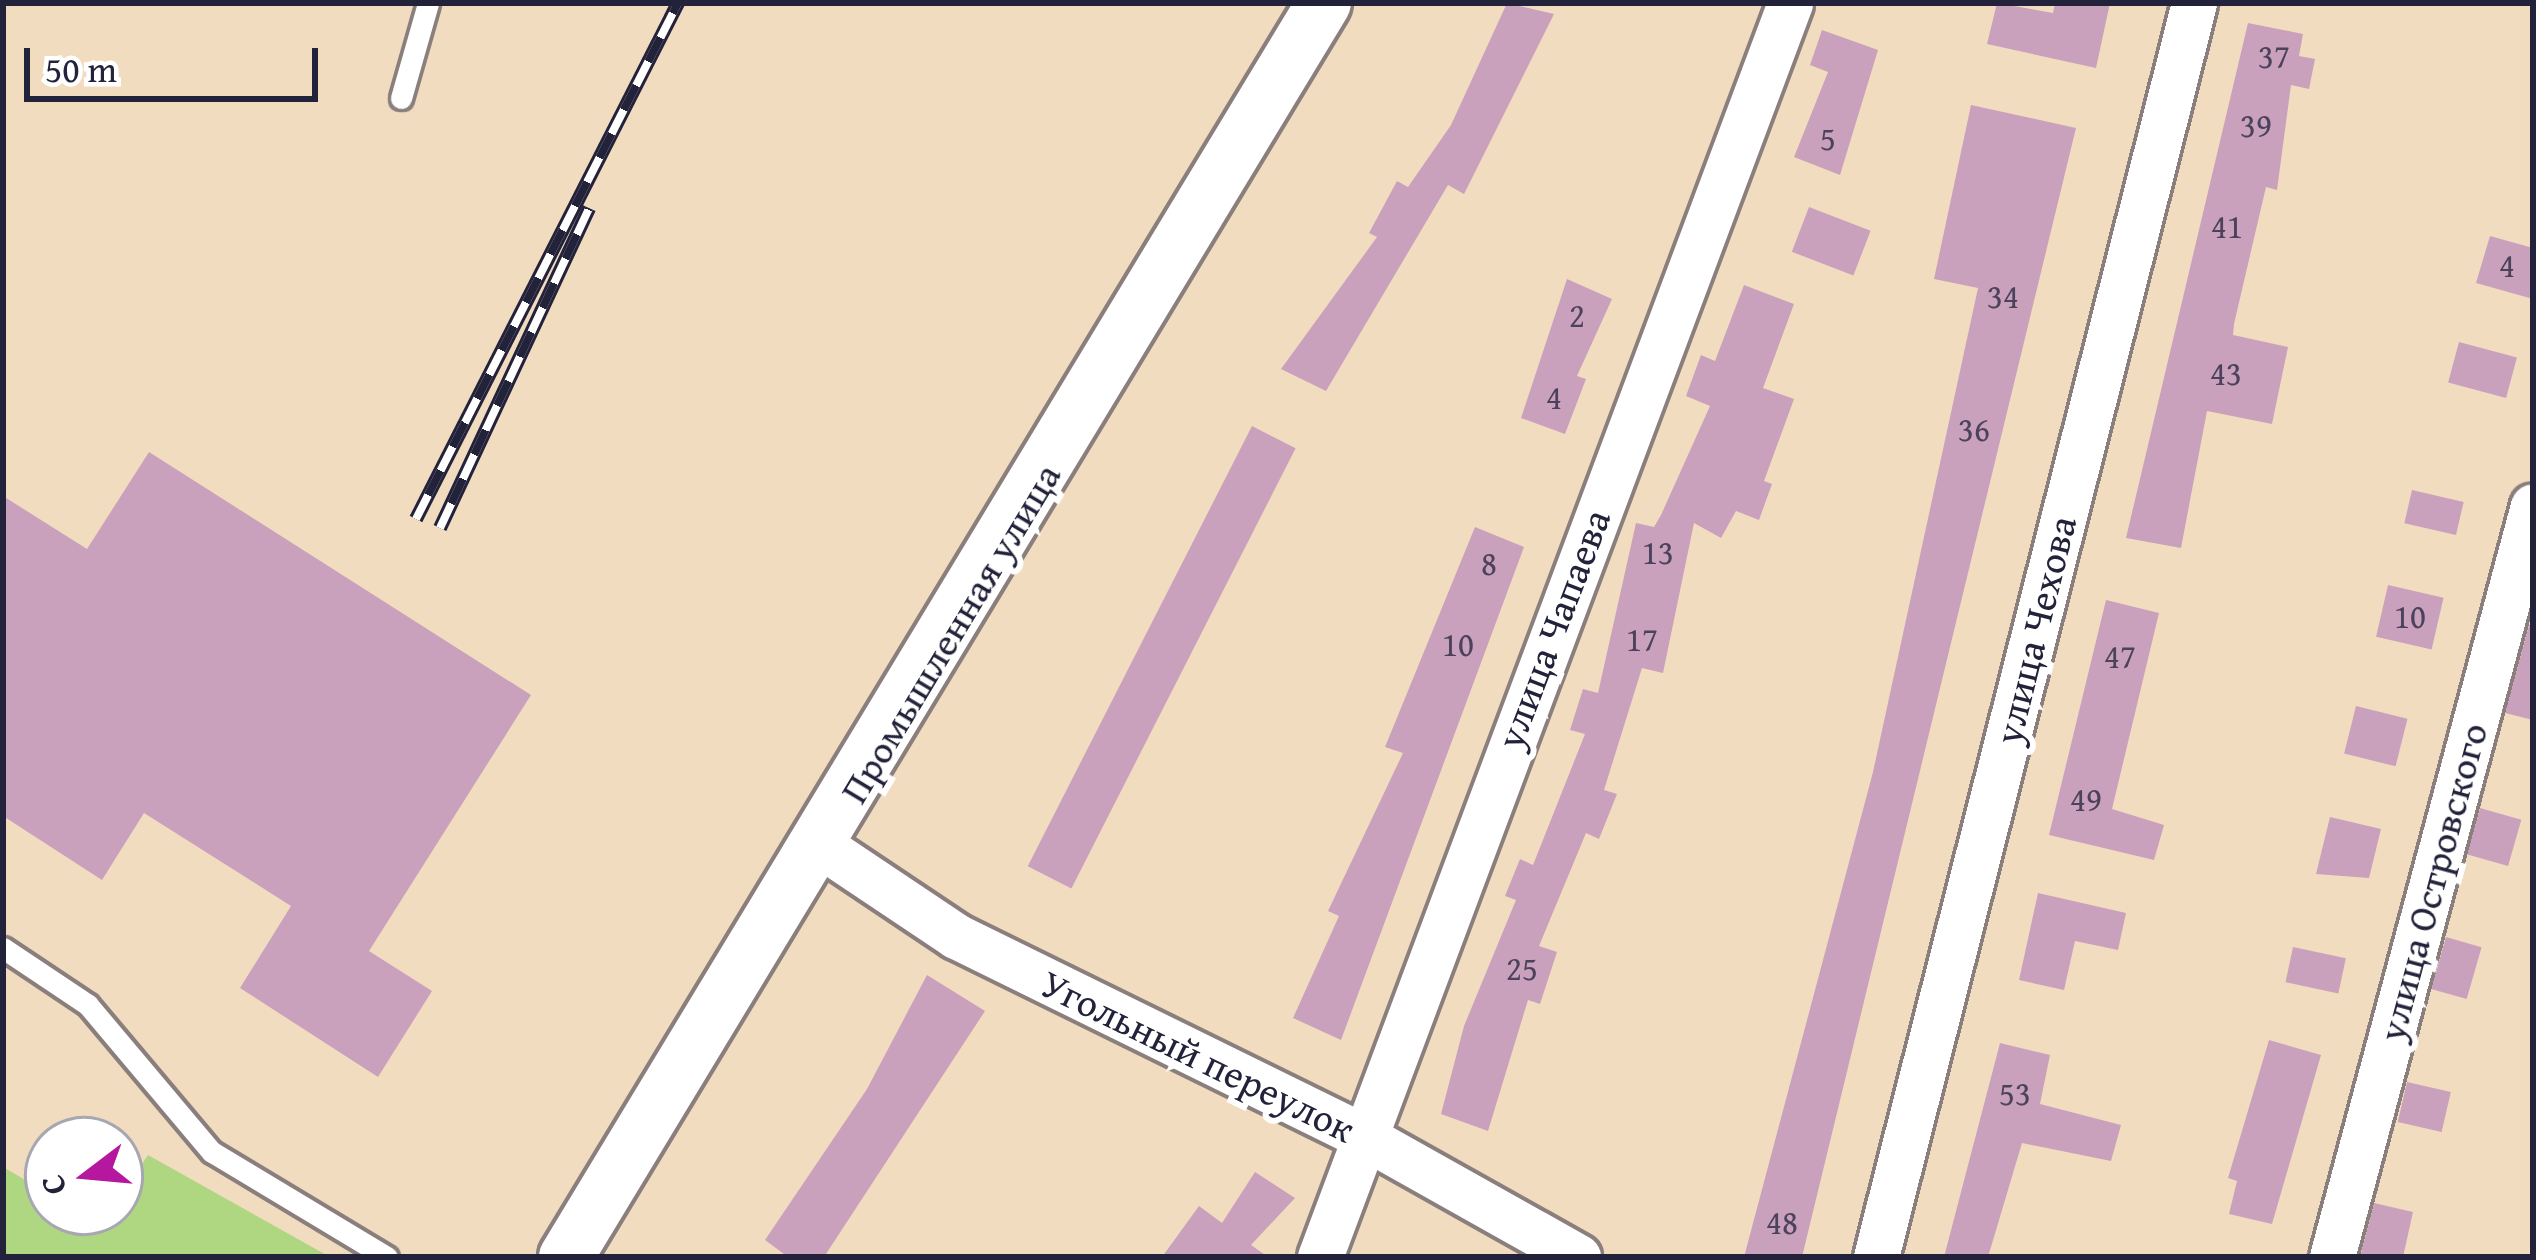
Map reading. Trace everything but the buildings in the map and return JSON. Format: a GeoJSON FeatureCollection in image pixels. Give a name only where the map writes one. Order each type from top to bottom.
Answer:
{"type":"FeatureCollection","features":[{"type":"Feature","properties":{"kind":"street","name":"Промышленная улица"},"geometry":{"type":"LineString","coordinates":[[566,1257],[823,848],[1324,3]]}},
{"type":"Feature","properties":{"kind":"street","name":"улица Чапаева"},"geometry":{"type":"LineString","coordinates":[[1320,1257],[1361,1136],[1790,3]]}},
{"type":"Feature","properties":{"kind":"street","name":"улица Чехова"},"geometry":{"type":"LineString","coordinates":[[1876,1257],[2194,3]]}},
{"type":"Feature","properties":{"kind":"street","name":"улица Островского"},"geometry":{"type":"LineString","coordinates":[[2332,1257],[2533,506]]}},
{"type":"Feature","properties":{"kind":"street","name":"Угольный переулок"},"geometry":{"type":"LineString","coordinates":[[823,848],[956,936],[1361,1136],[1578,1257]]}},
{"type":"Feature","properties":{"kind":"lane"},"geometry":{"type":"LineString","coordinates":[[401,98],[428,3]]}},
{"type":"Feature","properties":{"kind":"lane"},"geometry":{"type":"LineString","coordinates":[[3,948],[88,1005],[212,1152],[387,1257]]}},
{"type":"Feature","properties":{"kind":"green space"},"geometry":{"type":"Polygon","coordinates":[[[148,1155],[330,1257],[3,1257],[3,1167],[24,1179],[24,1236],[144,1236],[144,1161],[148,1155]]]}},
{"type":"Feature","properties":{"kind":"railway"},"geometry":{"type":"LineString","coordinates":[[416,519],[678,3]]}},
{"type":"Feature","properties":{"kind":"railway"},"geometry":{"type":"LineString","coordinates":[[440,528],[589,208]]}}]}
